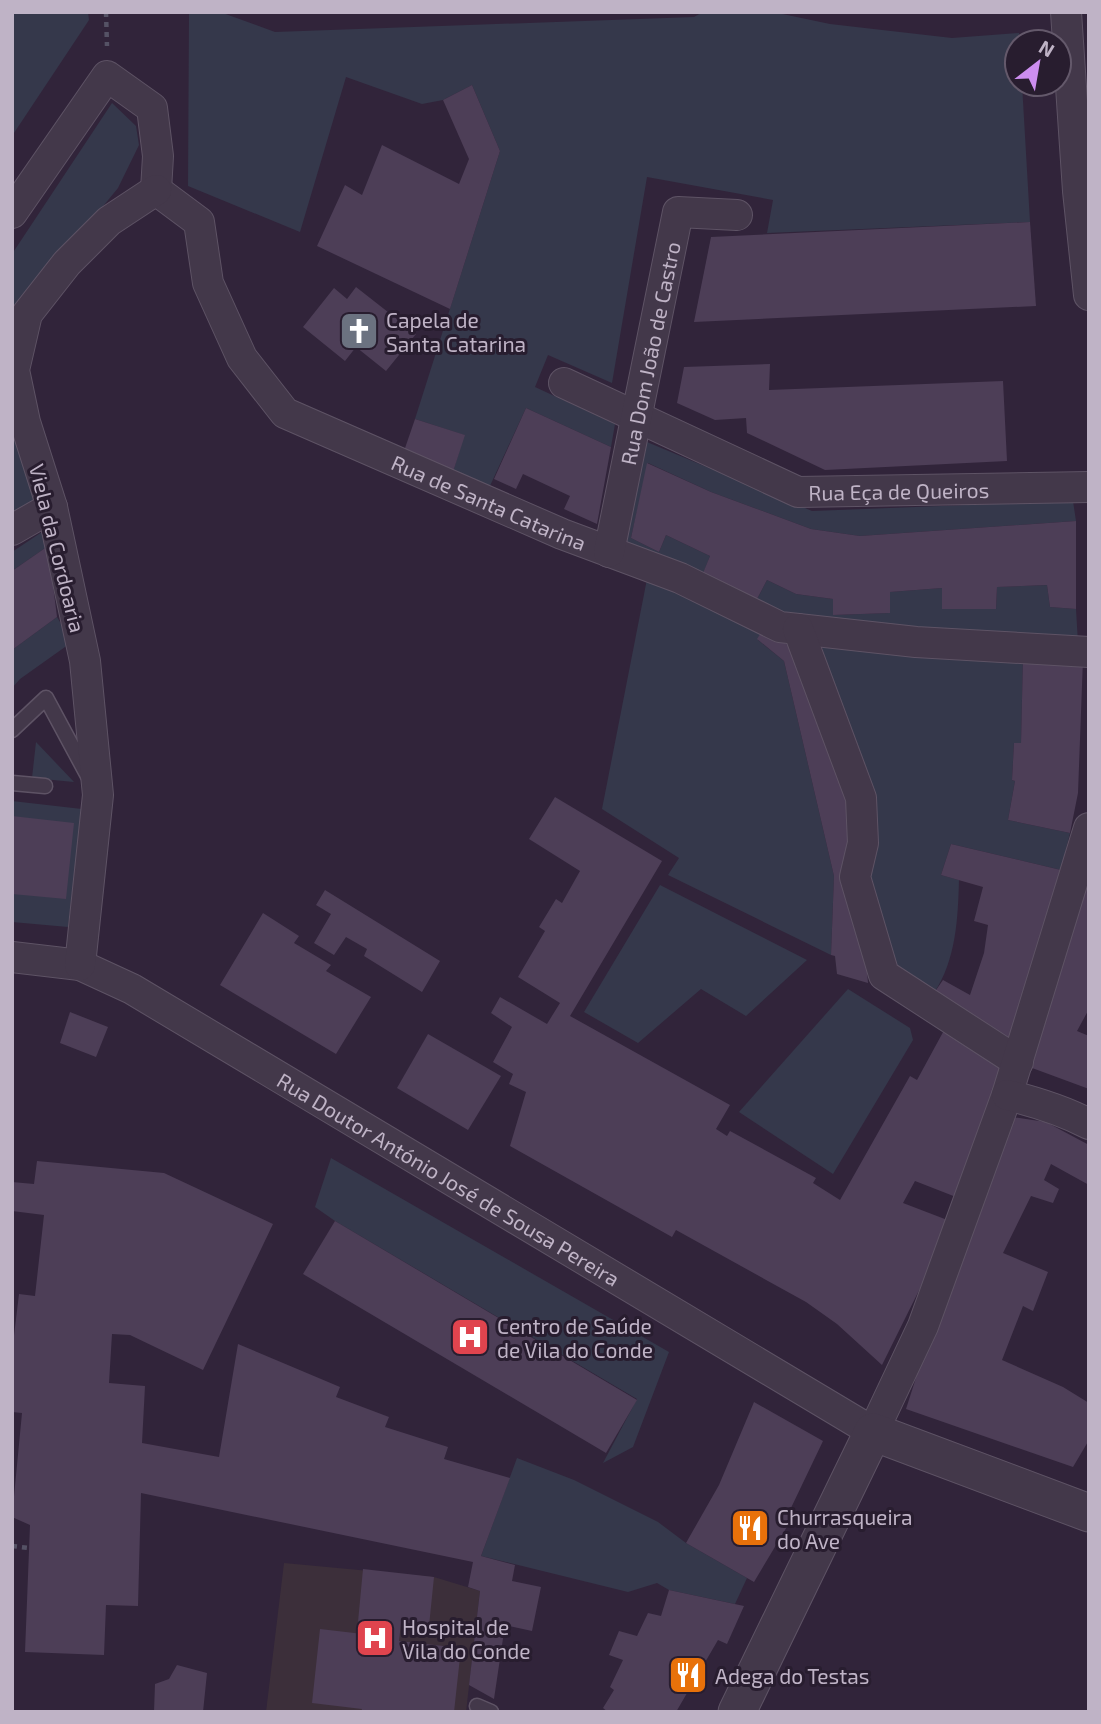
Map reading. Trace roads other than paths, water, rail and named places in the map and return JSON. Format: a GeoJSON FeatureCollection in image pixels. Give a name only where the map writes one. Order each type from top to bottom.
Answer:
{"type":"FeatureCollection","features":[{"type":"Feature","properties":{"kind":"street"},"geometry":{"type":"LineString","coordinates":[[1066,12],[1089,295]]}},
{"type":"Feature","properties":{"kind":"street"},"geometry":{"type":"LineString","coordinates":[[12,213],[107,76],[152,108],[158,156],[156,190]]}},
{"type":"Feature","properties":{"kind":"street","name":"Viela da Cordoaria"},"geometry":{"type":"LineString","coordinates":[[80,965],[98,795],[85,661],[52,508],[25,422],[14,370],[27,314],[67,263],[108,221],[156,190]]}},
{"type":"Feature","properties":{"kind":"street","name":"Rua de Santa Catarina"},"geometry":{"type":"LineString","coordinates":[[156,190],[199,222],[208,284],[242,358],[285,412],[490,503],[680,578],[780,627],[916,642],[1089,652]]}},
{"type":"Feature","properties":{"kind":"street","name":"Rua Dom João de Castro"},"geometry":{"type":"LineString","coordinates":[[609,552],[678,212],[737,215]]}},
{"type":"Feature","properties":{"kind":"street","name":"Rua Eça de Queiros"},"geometry":{"type":"LineString","coordinates":[[564,383],[798,492],[1089,487]]}},
{"type":"Feature","properties":{"kind":"street"},"geometry":{"type":"LineString","coordinates":[[12,530],[52,508]]}},
{"type":"Feature","properties":{"kind":"street"},"geometry":{"type":"LineString","coordinates":[[797,629],[861,798],[863,843],[855,877],[884,975],[1018,1062]]}},
{"type":"Feature","properties":{"kind":"street"},"geometry":{"type":"LineString","coordinates":[[737,1712],[923,1326],[1018,1062],[1089,828]]}},
{"type":"Feature","properties":{"kind":"street","name":"Rua Doutor António José de Sousa Pereira"},"geometry":{"type":"LineString","coordinates":[[12,957],[80,965],[132,989],[873,1432]]}},
{"type":"Feature","properties":{"kind":"street"},"geometry":{"type":"LineString","coordinates":[[1007,1095],[1042,1103],[1089,1124]]}},
{"type":"Feature","properties":{"kind":"street"},"geometry":{"type":"LineString","coordinates":[[873,1432],[1089,1513]]}},
{"type":"Feature","properties":{"kind":"lane"},"geometry":{"type":"LineString","coordinates":[[12,730],[46,698],[98,795]]}},
{"type":"Feature","properties":{"kind":"lane"},"geometry":{"type":"LineString","coordinates":[[12,783],[45,786]]}},
{"type":"Feature","properties":{"kind":"place","name":"Capela de Santa Catarina"},"geometry":{"type":"Point","coordinates":[359,331]}},
{"type":"Feature","properties":{"kind":"place","name":"Centro de Saúde de Vila do Conde"},"geometry":{"type":"Point","coordinates":[470,1337]}},
{"type":"Feature","properties":{"kind":"place","name":"Churrasqueira do Ave"},"geometry":{"type":"Point","coordinates":[750,1528]}},
{"type":"Feature","properties":{"kind":"place","name":"Hospital de Vila do Conde"},"geometry":{"type":"Point","coordinates":[375,1638]}},
{"type":"Feature","properties":{"kind":"place","name":"Adega do Testas"},"geometry":{"type":"Point","coordinates":[688,1675]}}]}
